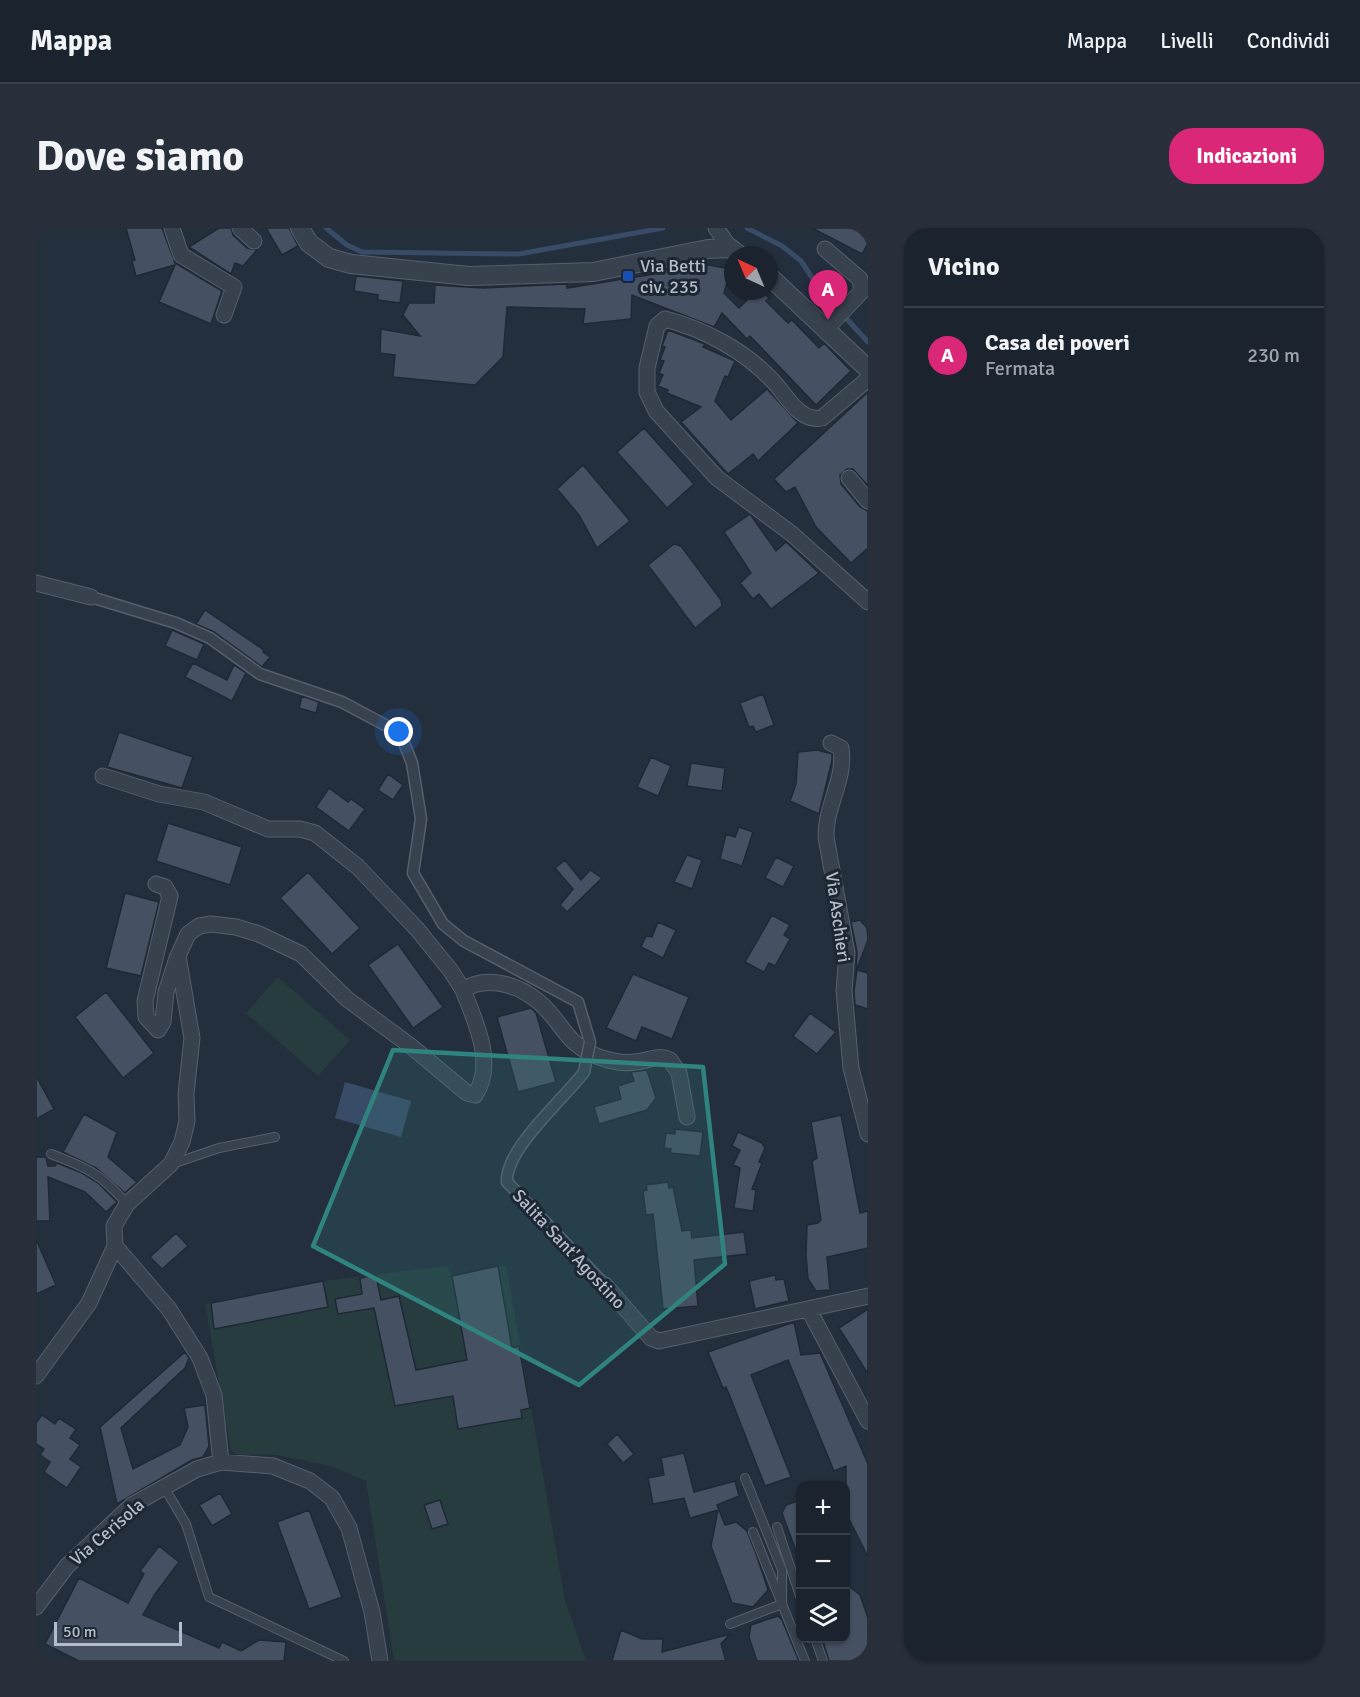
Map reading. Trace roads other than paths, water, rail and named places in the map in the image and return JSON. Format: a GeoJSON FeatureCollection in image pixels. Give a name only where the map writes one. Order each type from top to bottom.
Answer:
{"type":"FeatureCollection","features":[{"type":"Feature","properties":{"kind":"street"},"geometry":{"type":"LineString","coordinates":[[172,228],[181,255],[234,287],[224,315]]}},
{"type":"Feature","properties":{"kind":"street"},"geometry":{"type":"LineString","coordinates":[[240,228],[254,241]]}},
{"type":"Feature","properties":{"kind":"street"},"geometry":{"type":"LineString","coordinates":[[300,228],[309,243],[330,258],[351,264],[469,276],[593,272],[708,249],[727,243]]}},
{"type":"Feature","properties":{"kind":"street"},"geometry":{"type":"LineString","coordinates":[[825,249],[860,279],[862,291],[829,325]]}},
{"type":"Feature","properties":{"kind":"street"},"geometry":{"type":"LineString","coordinates":[[778,283],[829,325],[868,369]]}},
{"type":"Feature","properties":{"kind":"street"},"geometry":{"type":"LineString","coordinates":[[868,379],[822,418],[812,420],[803,415],[772,379],[742,356],[706,333],[665,319],[657,326],[647,368],[647,392],[656,411],[717,478],[792,534],[868,602]]}},
{"type":"Feature","properties":{"kind":"street"},"geometry":{"type":"LineString","coordinates":[[849,478],[868,501]]}},
{"type":"Feature","properties":{"kind":"street","name":"Salita Sant'Agostino"},"geometry":{"type":"LineString","coordinates":[[36,583],[176,623],[201,634],[260,674],[342,702],[400,733],[412,763],[421,819],[413,873],[442,924],[464,941],[578,1002],[590,1042],[584,1072],[567,1094],[521,1143],[507,1175],[507,1182],[605,1285],[651,1338],[660,1341],[809,1310]]}},
{"type":"Feature","properties":{"kind":"street","name":"Via Aschieri"},"geometry":{"type":"LineString","coordinates":[[831,743],[841,748],[843,766],[826,820],[826,837],[847,953],[844,991],[851,1068],[868,1134]]}},
{"type":"Feature","properties":{"kind":"street"},"geometry":{"type":"LineString","coordinates":[[103,776],[159,794],[204,802],[268,829],[300,829],[315,832],[358,867],[410,922],[451,971],[463,990],[484,1056],[482,1084],[475,1095],[467,1094],[412,1047],[347,999],[301,954],[259,934],[236,927],[199,926],[188,934],[165,992],[164,1022],[158,1030],[152,1027],[144,1012],[170,896],[165,887],[156,884]]}},
{"type":"Feature","properties":{"kind":"street"},"geometry":{"type":"LineString","coordinates":[[36,1376],[89,1303],[115,1246],[114,1226],[127,1204],[171,1164],[182,1142],[187,1121],[186,1094],[192,1038],[178,956]]}},
{"type":"Feature","properties":{"kind":"street"},"geometry":{"type":"LineString","coordinates":[[463,990],[472,984],[494,982],[517,987],[540,1002],[562,1032],[596,1056],[619,1063],[659,1057],[670,1060],[679,1073],[687,1117]]}},
{"type":"Feature","properties":{"kind":"street"},"geometry":{"type":"LineString","coordinates":[[115,1246],[169,1309],[200,1358],[214,1395],[221,1462]]}},
{"type":"Feature","properties":{"kind":"street"},"geometry":{"type":"LineString","coordinates":[[868,1296],[809,1310],[868,1421]]}},
{"type":"Feature","properties":{"kind":"street","name":"Via Cerisola"},"geometry":{"type":"LineString","coordinates":[[36,1607],[67,1566],[132,1505],[197,1469],[221,1462],[273,1467],[310,1481],[332,1498],[349,1528],[372,1612],[380,1661]]}},
{"type":"Feature","properties":{"kind":"lane"},"geometry":{"type":"LineString","coordinates":[[171,1164],[219,1148],[274,1137]]}},
{"type":"Feature","properties":{"kind":"lane"},"geometry":{"type":"LineString","coordinates":[[51,1154],[94,1172],[104,1179],[127,1204]]}},
{"type":"Feature","properties":{"kind":"lane"},"geometry":{"type":"LineString","coordinates":[[745,1478],[782,1570],[782,1604]]}},
{"type":"Feature","properties":{"kind":"lane"},"geometry":{"type":"LineString","coordinates":[[164,1487],[186,1524],[209,1597],[344,1661]]}},
{"type":"Feature","properties":{"kind":"lane"},"geometry":{"type":"LineString","coordinates":[[777,1527],[799,1589]]}},
{"type":"Feature","properties":{"kind":"lane"},"geometry":{"type":"LineString","coordinates":[[753,1532],[805,1661]]}},
{"type":"Feature","properties":{"kind":"lane"},"geometry":{"type":"LineString","coordinates":[[730,1624],[782,1604]]}},
{"type":"Feature","properties":{"kind":"lane"},"geometry":{"type":"LineString","coordinates":[[817,1643],[823,1661]]}},
{"type":"Feature","properties":{"kind":"water"},"geometry":{"type":"Polygon","coordinates":[[[345,1082],[411,1101],[401,1137],[335,1118],[345,1082]]]}},
{"type":"Feature","properties":{"kind":"waterway"},"geometry":{"type":"LineString","coordinates":[[326,228],[347,245],[362,252],[519,254],[663,228]]}},
{"type":"Feature","properties":{"kind":"waterway"},"geometry":{"type":"LineString","coordinates":[[747,228],[782,246],[801,261],[821,291],[868,342]]}},
{"type":"Feature","properties":{"kind":"place","name":"Via Betti civ. 235"},"geometry":{"type":"Point","coordinates":[628,276]}},
{"type":"Feature","properties":{"kind":"place","name":"Casa dei poveri"},"geometry":{"type":"Point","coordinates":[828,320]}}]}
